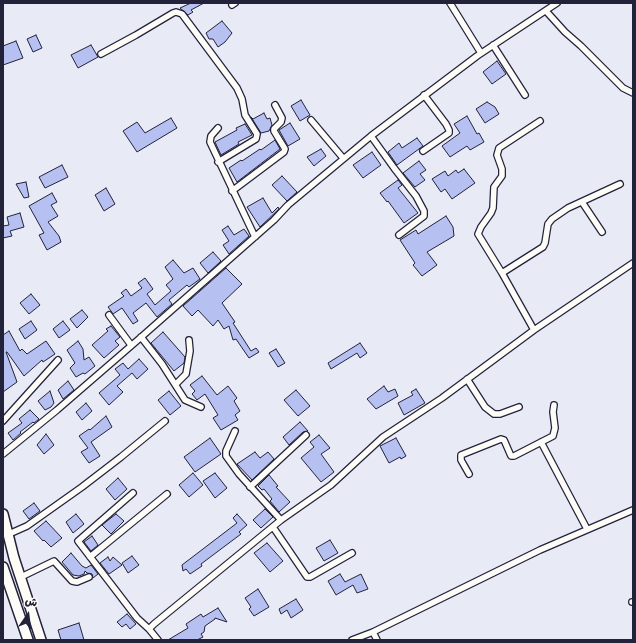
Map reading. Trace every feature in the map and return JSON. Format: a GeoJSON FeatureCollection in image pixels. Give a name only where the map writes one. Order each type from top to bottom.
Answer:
{"type":"FeatureCollection","features":[{"type":"Feature","properties":{"kind":"highway"},"geometry":{"type":"LineString","coordinates":[[3,514],[41,640]]}},
{"type":"Feature","properties":{"kind":"highway"},"geometry":{"type":"LineString","coordinates":[[3,567],[28,640]]}},
{"type":"Feature","properties":{"kind":"street"},"geometry":{"type":"LineString","coordinates":[[450,3],[481,53]]}},
{"type":"Feature","properties":{"kind":"street"},"geometry":{"type":"LineString","coordinates":[[3,454],[57,410],[141,337],[274,220],[288,205],[343,158],[481,53],[557,3]]}},
{"type":"Feature","properties":{"kind":"street"},"geometry":{"type":"LineString","coordinates":[[546,11],[565,32],[623,88],[633,93]]}},
{"type":"Feature","properties":{"kind":"street"},"geometry":{"type":"LineString","coordinates":[[101,54],[173,13],[176,12],[182,14],[237,88],[242,99],[245,115],[257,134],[256,139],[218,162]]}},
{"type":"Feature","properties":{"kind":"street"},"geometry":{"type":"LineString","coordinates":[[494,45],[525,95]]}},
{"type":"Feature","properties":{"kind":"street"},"geometry":{"type":"LineString","coordinates":[[422,151],[449,134],[446,124],[424,95]]}},
{"type":"Feature","properties":{"kind":"street"},"geometry":{"type":"LineString","coordinates":[[232,191],[284,152],[285,150],[274,131],[274,129],[281,122],[282,118],[275,105]]}},
{"type":"Feature","properties":{"kind":"street"},"geometry":{"type":"LineString","coordinates":[[311,120],[343,158]]}},
{"type":"Feature","properties":{"kind":"street"},"geometry":{"type":"LineString","coordinates":[[534,330],[478,234],[491,213],[493,208],[494,187],[502,176],[502,169],[497,155],[499,148],[540,121]]}},
{"type":"Feature","properties":{"kind":"street"},"geometry":{"type":"LineString","coordinates":[[218,128],[210,139],[218,162],[254,237]]}},
{"type":"Feature","properties":{"kind":"street"},"geometry":{"type":"LineString","coordinates":[[371,136],[416,196],[424,211],[424,216],[399,234]]}},
{"type":"Feature","properties":{"kind":"street"},"geometry":{"type":"LineString","coordinates":[[502,273],[543,247],[548,224],[552,219],[568,208],[620,184]]}},
{"type":"Feature","properties":{"kind":"street"},"geometry":{"type":"LineString","coordinates":[[582,202],[602,232]]}},
{"type":"Feature","properties":{"kind":"street"},"geometry":{"type":"LineString","coordinates":[[149,629],[281,520],[331,486],[383,437],[442,398],[534,330],[633,263]]}},
{"type":"Feature","properties":{"kind":"street"},"geometry":{"type":"LineString","coordinates":[[109,314],[131,345]]}},
{"type":"Feature","properties":{"kind":"street"},"geometry":{"type":"LineString","coordinates":[[141,337],[176,384],[185,400],[201,407]]}},
{"type":"Feature","properties":{"kind":"street"},"geometry":{"type":"LineString","coordinates":[[176,384],[186,374],[190,351],[189,340]]}},
{"type":"Feature","properties":{"kind":"street"},"geometry":{"type":"LineString","coordinates":[[3,421],[58,360]]}},
{"type":"Feature","properties":{"kind":"street"},"geometry":{"type":"LineString","coordinates":[[467,379],[485,407],[494,414],[500,414],[519,407]]}},
{"type":"Feature","properties":{"kind":"street"},"geometry":{"type":"LineString","coordinates":[[469,474],[461,460],[461,455],[499,439],[504,440],[511,456],[514,456],[553,436],[556,428],[553,412],[554,405]]}},
{"type":"Feature","properties":{"kind":"street"},"geometry":{"type":"LineString","coordinates":[[8,534],[27,526],[82,487],[165,421]]}},
{"type":"Feature","properties":{"kind":"street"},"geometry":{"type":"LineString","coordinates":[[235,430],[226,451],[226,456],[250,487],[281,520]]}},
{"type":"Feature","properties":{"kind":"street"},"geometry":{"type":"LineString","coordinates":[[250,487],[306,435]]}},
{"type":"Feature","properties":{"kind":"street"},"geometry":{"type":"LineString","coordinates":[[541,442],[587,529]]}},
{"type":"Feature","properties":{"kind":"street"},"geometry":{"type":"LineString","coordinates":[[133,493],[79,539],[79,542],[137,618],[158,640]]}},
{"type":"Feature","properties":{"kind":"street"},"geometry":{"type":"LineString","coordinates":[[90,557],[167,494]]}},
{"type":"Feature","properties":{"kind":"street"},"geometry":{"type":"LineString","coordinates":[[352,640],[373,632],[540,550],[633,510]]}},
{"type":"Feature","properties":{"kind":"street"},"geometry":{"type":"LineString","coordinates":[[273,527],[307,577],[310,577],[352,553]]}},
{"type":"Feature","properties":{"kind":"street"},"geometry":{"type":"LineString","coordinates":[[21,577],[54,561],[72,581],[77,582],[89,577]]}},
{"type":"Feature","properties":{"kind":"street"},"geometry":{"type":"LineString","coordinates":[[373,632],[377,640]]}},
{"type":"Feature","properties":{"kind":"building"},"geometry":{"type":"Polygon","coordinates":[[[191,3],[204,3],[191,10],[193,12],[188,15],[180,8],[191,3]]]}},
{"type":"Feature","properties":{"kind":"building"},"geometry":{"type":"Polygon","coordinates":[[[222,21],[232,33],[225,42],[218,47],[213,39],[209,39],[206,33],[222,21]]]}},
{"type":"Feature","properties":{"kind":"building"},"geometry":{"type":"Polygon","coordinates":[[[36,35],[42,48],[33,52],[27,39],[36,35]]]}},
{"type":"Feature","properties":{"kind":"building"},"geometry":{"type":"Polygon","coordinates":[[[16,41],[23,58],[3,65],[3,46],[16,41]]]}},
{"type":"Feature","properties":{"kind":"building"},"geometry":{"type":"Polygon","coordinates":[[[91,45],[98,57],[78,68],[71,55],[91,45]]]}},
{"type":"Feature","properties":{"kind":"building"},"geometry":{"type":"Polygon","coordinates":[[[497,61],[506,74],[492,84],[483,72],[497,61]]]}},
{"type":"Feature","properties":{"kind":"building"},"geometry":{"type":"Polygon","coordinates":[[[301,100],[310,115],[300,121],[291,106],[301,100]]]}},
{"type":"Feature","properties":{"kind":"building"},"geometry":{"type":"Polygon","coordinates":[[[487,102],[495,107],[499,114],[485,123],[476,109],[487,102]]]}},
{"type":"Feature","properties":{"kind":"building"},"geometry":{"type":"Polygon","coordinates":[[[264,113],[267,119],[270,118],[272,125],[269,131],[261,133],[251,117],[253,119],[264,113]]]}},
{"type":"Feature","properties":{"kind":"building"},"geometry":{"type":"Polygon","coordinates":[[[467,116],[477,134],[479,133],[484,142],[470,150],[467,146],[450,157],[442,146],[460,133],[454,124],[467,116]]]}},
{"type":"Feature","properties":{"kind":"building"},"geometry":{"type":"Polygon","coordinates":[[[171,118],[177,128],[137,152],[123,131],[137,122],[145,133],[171,118]]]}},
{"type":"Feature","properties":{"kind":"building"},"geometry":{"type":"Polygon","coordinates":[[[290,123],[300,139],[288,146],[279,130],[290,123]]]}},
{"type":"Feature","properties":{"kind":"building"},"geometry":{"type":"Polygon","coordinates":[[[245,124],[252,135],[238,142],[239,144],[221,155],[215,142],[237,130],[236,128],[245,124]]]}},
{"type":"Feature","properties":{"kind":"building"},"geometry":{"type":"Polygon","coordinates":[[[417,138],[423,146],[397,165],[388,152],[399,143],[402,148],[417,138]]]}},
{"type":"Feature","properties":{"kind":"building"},"geometry":{"type":"Polygon","coordinates":[[[275,140],[280,149],[237,182],[229,168],[260,149],[261,150],[275,140]]]}},
{"type":"Feature","properties":{"kind":"building"},"geometry":{"type":"Polygon","coordinates":[[[321,149],[326,156],[314,166],[307,157],[321,149]]]}},
{"type":"Feature","properties":{"kind":"building"},"geometry":{"type":"Polygon","coordinates":[[[372,152],[381,165],[363,178],[353,165],[372,152]]]}},
{"type":"Feature","properties":{"kind":"building"},"geometry":{"type":"Polygon","coordinates":[[[419,161],[426,170],[420,174],[425,180],[415,187],[403,173],[419,161]]]}},
{"type":"Feature","properties":{"kind":"building"},"geometry":{"type":"Polygon","coordinates":[[[62,165],[68,177],[45,188],[39,177],[62,165]]]}},
{"type":"Feature","properties":{"kind":"building"},"geometry":{"type":"Polygon","coordinates":[[[464,169],[475,183],[452,199],[445,189],[441,192],[432,179],[445,171],[448,176],[456,170],[458,173],[464,169]]]}},
{"type":"Feature","properties":{"kind":"building"},"geometry":{"type":"Polygon","coordinates":[[[282,176],[297,192],[287,201],[272,185],[282,176]]]}},
{"type":"Feature","properties":{"kind":"building"},"geometry":{"type":"Polygon","coordinates":[[[398,180],[402,185],[398,188],[418,213],[404,223],[388,201],[387,202],[380,193],[398,180]]]}},
{"type":"Feature","properties":{"kind":"building"},"geometry":{"type":"Polygon","coordinates":[[[26,182],[29,197],[24,198],[16,184],[26,182]]]}},
{"type":"Feature","properties":{"kind":"building"},"geometry":{"type":"Polygon","coordinates":[[[106,188],[115,204],[104,211],[95,195],[106,188]]]}},
{"type":"Feature","properties":{"kind":"building"},"geometry":{"type":"Polygon","coordinates":[[[52,193],[57,202],[51,205],[58,216],[48,222],[59,236],[61,242],[47,250],[39,235],[44,233],[29,206],[52,193]]]}},
{"type":"Feature","properties":{"kind":"building"},"geometry":{"type":"Polygon","coordinates":[[[263,198],[272,213],[278,207],[279,209],[260,227],[247,207],[263,198]]]}},
{"type":"Feature","properties":{"kind":"building"},"geometry":{"type":"Polygon","coordinates":[[[20,213],[24,227],[10,231],[12,236],[3,238],[3,226],[9,225],[7,217],[20,213]]]}},
{"type":"Feature","properties":{"kind":"building"},"geometry":{"type":"Polygon","coordinates":[[[446,216],[453,227],[454,236],[427,252],[437,265],[422,276],[413,265],[415,263],[400,240],[416,230],[418,234],[446,216]]]}},
{"type":"Feature","properties":{"kind":"building"},"geometry":{"type":"Polygon","coordinates":[[[228,226],[234,235],[244,229],[249,236],[229,254],[223,245],[229,241],[222,230],[228,226]]]}},
{"type":"Feature","properties":{"kind":"building"},"geometry":{"type":"Polygon","coordinates":[[[213,252],[221,261],[208,273],[200,263],[213,252]]]}},
{"type":"Feature","properties":{"kind":"building"},"geometry":{"type":"Polygon","coordinates":[[[173,260],[184,273],[193,268],[200,279],[189,287],[187,285],[169,300],[172,304],[157,317],[146,303],[133,313],[138,321],[133,324],[122,308],[113,314],[108,307],[124,296],[121,293],[126,289],[131,296],[142,288],[138,283],[145,278],[153,289],[147,294],[155,305],[171,291],[166,285],[173,279],[165,267],[173,260]]]}},
{"type":"Feature","properties":{"kind":"building"},"geometry":{"type":"Polygon","coordinates":[[[226,268],[242,284],[222,303],[235,322],[233,323],[251,351],[256,348],[259,352],[249,358],[236,339],[233,340],[229,326],[224,329],[218,320],[213,326],[198,310],[192,316],[183,306],[226,268]]]}},
{"type":"Feature","properties":{"kind":"building"},"geometry":{"type":"Polygon","coordinates":[[[31,294],[40,305],[29,314],[20,303],[31,294]]]}},
{"type":"Feature","properties":{"kind":"building"},"geometry":{"type":"Polygon","coordinates":[[[82,310],[88,317],[77,328],[70,319],[82,310]]]}},
{"type":"Feature","properties":{"kind":"building"},"geometry":{"type":"Polygon","coordinates":[[[31,321],[37,330],[25,339],[19,329],[31,321]]]}},
{"type":"Feature","properties":{"kind":"building"},"geometry":{"type":"Polygon","coordinates":[[[63,321],[70,330],[59,338],[53,329],[63,321]]]}},
{"type":"Feature","properties":{"kind":"building"},"geometry":{"type":"Polygon","coordinates":[[[111,326],[120,337],[115,341],[119,345],[104,358],[92,345],[108,331],[106,329],[111,326]]]}},
{"type":"Feature","properties":{"kind":"building"},"geometry":{"type":"Polygon","coordinates":[[[9,331],[20,351],[22,349],[27,354],[46,341],[55,354],[43,362],[42,360],[24,376],[6,352],[17,382],[3,392],[3,335],[9,331]]]}},
{"type":"Feature","properties":{"kind":"building"},"geometry":{"type":"Polygon","coordinates":[[[163,332],[185,357],[184,363],[174,371],[151,343],[163,332]]]}},
{"type":"Feature","properties":{"kind":"building"},"geometry":{"type":"Polygon","coordinates":[[[78,341],[83,349],[84,360],[89,357],[95,366],[85,374],[83,373],[76,377],[70,368],[75,363],[67,350],[78,341]]]}},
{"type":"Feature","properties":{"kind":"building"},"geometry":{"type":"Polygon","coordinates":[[[360,343],[367,353],[360,358],[357,353],[331,369],[328,363],[360,343]]]}},
{"type":"Feature","properties":{"kind":"building"},"geometry":{"type":"Polygon","coordinates":[[[276,349],[285,363],[278,367],[269,353],[276,349]]]}},
{"type":"Feature","properties":{"kind":"building"},"geometry":{"type":"Polygon","coordinates":[[[139,359],[148,369],[137,379],[132,373],[117,386],[123,392],[109,405],[99,393],[120,375],[115,369],[123,363],[128,369],[139,359]]]}},
{"type":"Feature","properties":{"kind":"building"},"geometry":{"type":"Polygon","coordinates":[[[202,376],[217,395],[228,386],[237,398],[234,401],[240,411],[235,415],[238,420],[221,430],[213,418],[218,415],[205,394],[197,400],[192,394],[195,391],[190,385],[202,376]]]}},
{"type":"Feature","properties":{"kind":"building"},"geometry":{"type":"Polygon","coordinates":[[[68,381],[74,390],[63,399],[58,390],[68,381]]]}},
{"type":"Feature","properties":{"kind":"building"},"geometry":{"type":"Polygon","coordinates":[[[384,386],[388,392],[395,389],[398,396],[376,409],[367,399],[384,386]]]}},
{"type":"Feature","properties":{"kind":"building"},"geometry":{"type":"Polygon","coordinates":[[[416,389],[425,403],[404,415],[398,403],[413,395],[411,392],[416,389]]]}},
{"type":"Feature","properties":{"kind":"building"},"geometry":{"type":"Polygon","coordinates":[[[296,390],[310,406],[298,416],[284,400],[296,390]]]}},
{"type":"Feature","properties":{"kind":"building"},"geometry":{"type":"Polygon","coordinates":[[[50,391],[54,403],[51,407],[45,410],[38,401],[50,391]]]}},
{"type":"Feature","properties":{"kind":"building"},"geometry":{"type":"Polygon","coordinates":[[[169,391],[181,406],[170,415],[158,400],[169,391]]]}},
{"type":"Feature","properties":{"kind":"building"},"geometry":{"type":"Polygon","coordinates":[[[86,403],[92,411],[82,420],[76,412],[86,403]]]}},
{"type":"Feature","properties":{"kind":"building"},"geometry":{"type":"Polygon","coordinates":[[[30,410],[39,419],[20,432],[21,433],[13,440],[8,433],[22,423],[19,419],[30,410]]]}},
{"type":"Feature","properties":{"kind":"building"},"geometry":{"type":"Polygon","coordinates":[[[106,416],[112,427],[91,442],[100,456],[89,463],[81,452],[88,448],[79,436],[89,429],[90,430],[106,416]]]}},
{"type":"Feature","properties":{"kind":"building"},"geometry":{"type":"Polygon","coordinates":[[[300,422],[308,431],[303,432],[289,445],[283,437],[300,422]]]}},
{"type":"Feature","properties":{"kind":"building"},"geometry":{"type":"Polygon","coordinates":[[[46,434],[54,445],[44,454],[37,445],[46,434]]]}},
{"type":"Feature","properties":{"kind":"building"},"geometry":{"type":"Polygon","coordinates":[[[319,435],[330,448],[321,454],[334,472],[321,482],[301,458],[314,447],[310,442],[319,435]]]}},
{"type":"Feature","properties":{"kind":"building"},"geometry":{"type":"Polygon","coordinates":[[[210,438],[221,454],[195,472],[184,457],[210,438]]]}},
{"type":"Feature","properties":{"kind":"building"},"geometry":{"type":"Polygon","coordinates":[[[396,438],[406,456],[401,459],[400,457],[389,463],[380,446],[396,438]]]}},
{"type":"Feature","properties":{"kind":"building"},"geometry":{"type":"Polygon","coordinates":[[[255,452],[260,458],[268,452],[274,459],[252,480],[237,464],[255,452]]]}},
{"type":"Feature","properties":{"kind":"building"},"geometry":{"type":"Polygon","coordinates":[[[193,473],[203,485],[189,497],[179,485],[193,473]]]}},
{"type":"Feature","properties":{"kind":"building"},"geometry":{"type":"Polygon","coordinates":[[[215,473],[227,488],[215,498],[203,481],[215,473]]]}},
{"type":"Feature","properties":{"kind":"building"},"geometry":{"type":"Polygon","coordinates":[[[269,475],[278,486],[276,487],[290,502],[279,512],[270,501],[272,499],[264,489],[262,490],[258,486],[269,475]]]}},
{"type":"Feature","properties":{"kind":"building"},"geometry":{"type":"Polygon","coordinates":[[[118,478],[127,489],[115,500],[106,489],[118,478]]]}},
{"type":"Feature","properties":{"kind":"building"},"geometry":{"type":"Polygon","coordinates":[[[34,503],[40,511],[29,519],[23,511],[34,503]]]}},
{"type":"Feature","properties":{"kind":"building"},"geometry":{"type":"Polygon","coordinates":[[[265,509],[273,517],[261,528],[253,520],[265,509]]]}},
{"type":"Feature","properties":{"kind":"building"},"geometry":{"type":"Polygon","coordinates":[[[76,514],[84,524],[73,533],[66,522],[76,514]]]}},
{"type":"Feature","properties":{"kind":"building"},"geometry":{"type":"Polygon","coordinates":[[[116,514],[124,521],[111,534],[102,525],[116,514]]]}},
{"type":"Feature","properties":{"kind":"building"},"geometry":{"type":"Polygon","coordinates":[[[237,514],[247,525],[239,532],[241,534],[190,574],[186,569],[183,571],[182,565],[237,523],[233,518],[237,514]]]}},
{"type":"Feature","properties":{"kind":"building"},"geometry":{"type":"Polygon","coordinates":[[[46,521],[62,538],[51,547],[34,531],[46,521]]]}},
{"type":"Feature","properties":{"kind":"building"},"geometry":{"type":"Polygon","coordinates":[[[92,536],[98,545],[91,551],[84,542],[92,536]]]}},
{"type":"Feature","properties":{"kind":"building"},"geometry":{"type":"Polygon","coordinates":[[[330,540],[338,553],[324,561],[316,548],[330,540]]]}},
{"type":"Feature","properties":{"kind":"building"},"geometry":{"type":"Polygon","coordinates":[[[267,543],[283,561],[270,572],[254,553],[267,543]]]}},
{"type":"Feature","properties":{"kind":"building"},"geometry":{"type":"Polygon","coordinates":[[[71,553],[82,566],[86,568],[91,565],[98,574],[93,578],[92,574],[85,571],[84,574],[79,576],[73,575],[62,562],[71,553]]]}},
{"type":"Feature","properties":{"kind":"building"},"geometry":{"type":"Polygon","coordinates":[[[132,556],[139,565],[128,573],[122,563],[132,556]]]}},
{"type":"Feature","properties":{"kind":"building"},"geometry":{"type":"Polygon","coordinates":[[[108,557],[110,561],[113,557],[122,565],[109,574],[100,563],[108,557]]]}},
{"type":"Feature","properties":{"kind":"building"},"geometry":{"type":"Polygon","coordinates":[[[340,574],[345,582],[361,574],[368,589],[357,593],[353,585],[336,595],[328,581],[340,574]]]}},
{"type":"Feature","properties":{"kind":"building"},"geometry":{"type":"Polygon","coordinates":[[[258,589],[269,607],[254,616],[249,609],[251,607],[245,598],[258,589]]]}},
{"type":"Feature","properties":{"kind":"building"},"geometry":{"type":"Polygon","coordinates":[[[296,599],[303,610],[291,618],[287,610],[281,614],[279,609],[296,599]]]}},
{"type":"Feature","properties":{"kind":"building"},"geometry":{"type":"Polygon","coordinates":[[[218,608],[227,622],[215,618],[205,626],[204,632],[201,634],[203,637],[197,640],[168,640],[188,628],[186,624],[201,614],[203,617],[218,608]]]}},
{"type":"Feature","properties":{"kind":"building"},"geometry":{"type":"Polygon","coordinates":[[[127,614],[136,624],[130,629],[126,624],[122,627],[117,622],[127,614]]]}},
{"type":"Feature","properties":{"kind":"building"},"geometry":{"type":"Polygon","coordinates":[[[79,623],[84,640],[61,640],[58,630],[79,623]]]}}]}
